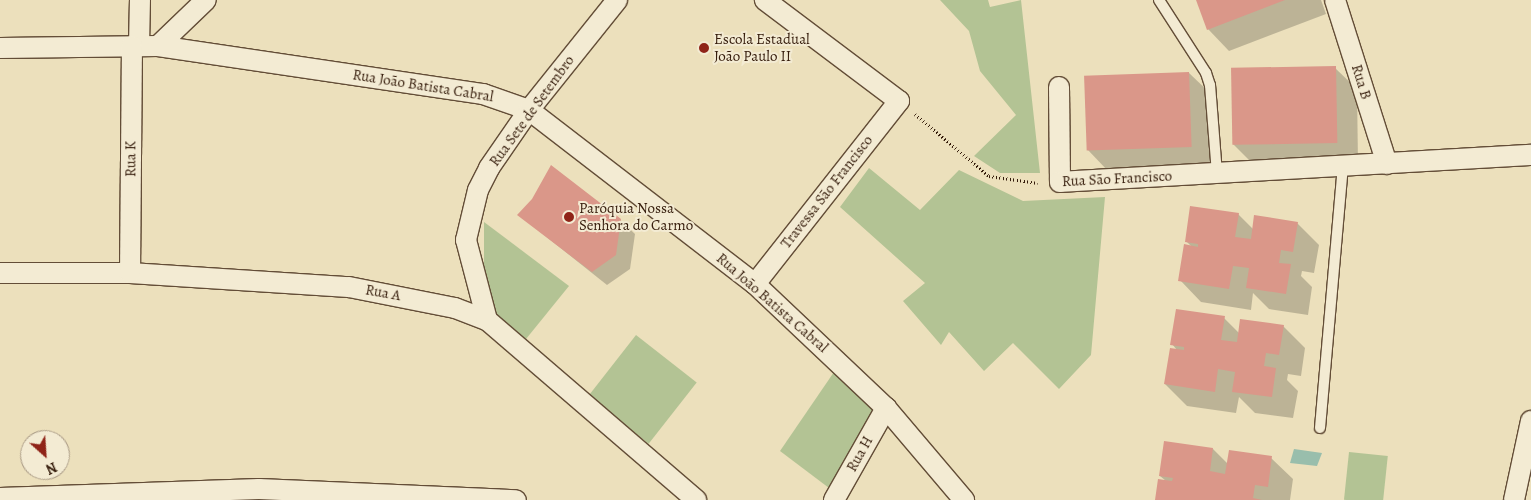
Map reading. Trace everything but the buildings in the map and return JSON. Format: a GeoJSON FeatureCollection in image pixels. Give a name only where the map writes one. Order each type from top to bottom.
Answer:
{"type":"FeatureCollection","features":[{"type":"Feature","properties":{"kind":"street","name":"Rua K"},"geometry":{"type":"LineString","coordinates":[[130,273],[143,46],[140,0]]}},
{"type":"Feature","properties":{"kind":"street"},"geometry":{"type":"LineString","coordinates":[[143,46],[206,0]]}},
{"type":"Feature","properties":{"kind":"street","name":"Rua Sete de Setembro"},"geometry":{"type":"LineString","coordinates":[[487,320],[466,240],[467,226],[478,190],[489,168],[529,110],[617,0]]}},
{"type":"Feature","properties":{"kind":"street"},"geometry":{"type":"LineString","coordinates":[[765,0],[899,101]]}},
{"type":"Feature","properties":{"kind":"street","name":"Rua B"},"geometry":{"type":"LineString","coordinates":[[1335,0],[1387,164]]}},
{"type":"Feature","properties":{"kind":"street","name":"Rua João Batista Cabral"},"geometry":{"type":"LineString","coordinates":[[0,48],[143,46],[483,94],[529,110],[755,284],[886,408],[964,500]]}},
{"type":"Feature","properties":{"kind":"street"},"geometry":{"type":"LineString","coordinates":[[1059,87],[1060,182]]}},
{"type":"Feature","properties":{"kind":"street","name":"Travessa São Francisco"},"geometry":{"type":"LineString","coordinates":[[755,284],[899,101]]}},
{"type":"Feature","properties":{"kind":"street","name":"Rua São Francisco"},"geometry":{"type":"LineString","coordinates":[[1060,182],[1343,167],[1531,154]]}},
{"type":"Feature","properties":{"kind":"street","name":"Rua A"},"geometry":{"type":"LineString","coordinates":[[0,273],[130,273],[349,287],[455,308],[487,320],[696,500]]}},
{"type":"Feature","properties":{"kind":"street","name":"Rua H"},"geometry":{"type":"LineString","coordinates":[[834,500],[886,408]]}},
{"type":"Feature","properties":{"kind":"street"},"geometry":{"type":"LineString","coordinates":[[1514,500],[1531,421]]}},
{"type":"Feature","properties":{"kind":"street"},"geometry":{"type":"LineString","coordinates":[[0,498],[259,494],[516,500]]}},
{"type":"Feature","properties":{"kind":"lane"},"geometry":{"type":"LineString","coordinates":[[1159,0],[1206,73],[1210,85],[1217,174]]}},
{"type":"Feature","properties":{"kind":"lane"},"geometry":{"type":"LineString","coordinates":[[1320,428],[1343,167]]}},
{"type":"Feature","properties":{"kind":"path","name":"Rua São Francisco"},"geometry":{"type":"LineString","coordinates":[[899,101],[989,176],[1026,183],[1060,182]]}},
{"type":"Feature","properties":{"kind":"shaded area"},"geometry":{"type":"Polygon","coordinates":[[[940,0],[988,0],[990,7],[1021,0],[1040,173],[1000,173],[974,156],[1016,115],[980,71],[969,31],[940,0]]]}},
{"type":"Feature","properties":{"kind":"shaded area"},"geometry":{"type":"Polygon","coordinates":[[[869,168],[920,210],[959,170],[1023,201],[1105,197],[1091,355],[1059,389],[1013,343],[984,371],[949,332],[941,345],[903,301],[925,283],[840,207],[869,168]]]}},
{"type":"Feature","properties":{"kind":"shaded area"},"geometry":{"type":"Polygon","coordinates":[[[484,222],[569,286],[526,339],[496,315],[484,293],[484,222]]]}},
{"type":"Feature","properties":{"kind":"shaded area"},"geometry":{"type":"Polygon","coordinates":[[[636,335],[697,382],[649,444],[588,396],[636,335]]]}},
{"type":"Feature","properties":{"kind":"shaded area"},"geometry":{"type":"Polygon","coordinates":[[[834,372],[875,409],[833,491],[780,451],[834,372]]]}},
{"type":"Feature","properties":{"kind":"shaded area"},"geometry":{"type":"Polygon","coordinates":[[[1294,449],[1322,453],[1317,466],[1290,463],[1294,449]]]}},
{"type":"Feature","properties":{"kind":"shaded area"},"geometry":{"type":"Polygon","coordinates":[[[1349,452],[1388,456],[1383,500],[1344,500],[1349,452]]]}},
{"type":"Feature","properties":{"kind":"place","name":"Escola Estadual João Paulo II"},"geometry":{"type":"Point","coordinates":[704,48]}},
{"type":"Feature","properties":{"kind":"place","name":"Paróquia Nossa Senhora do Carmo"},"geometry":{"type":"Point","coordinates":[569,217]}}]}
